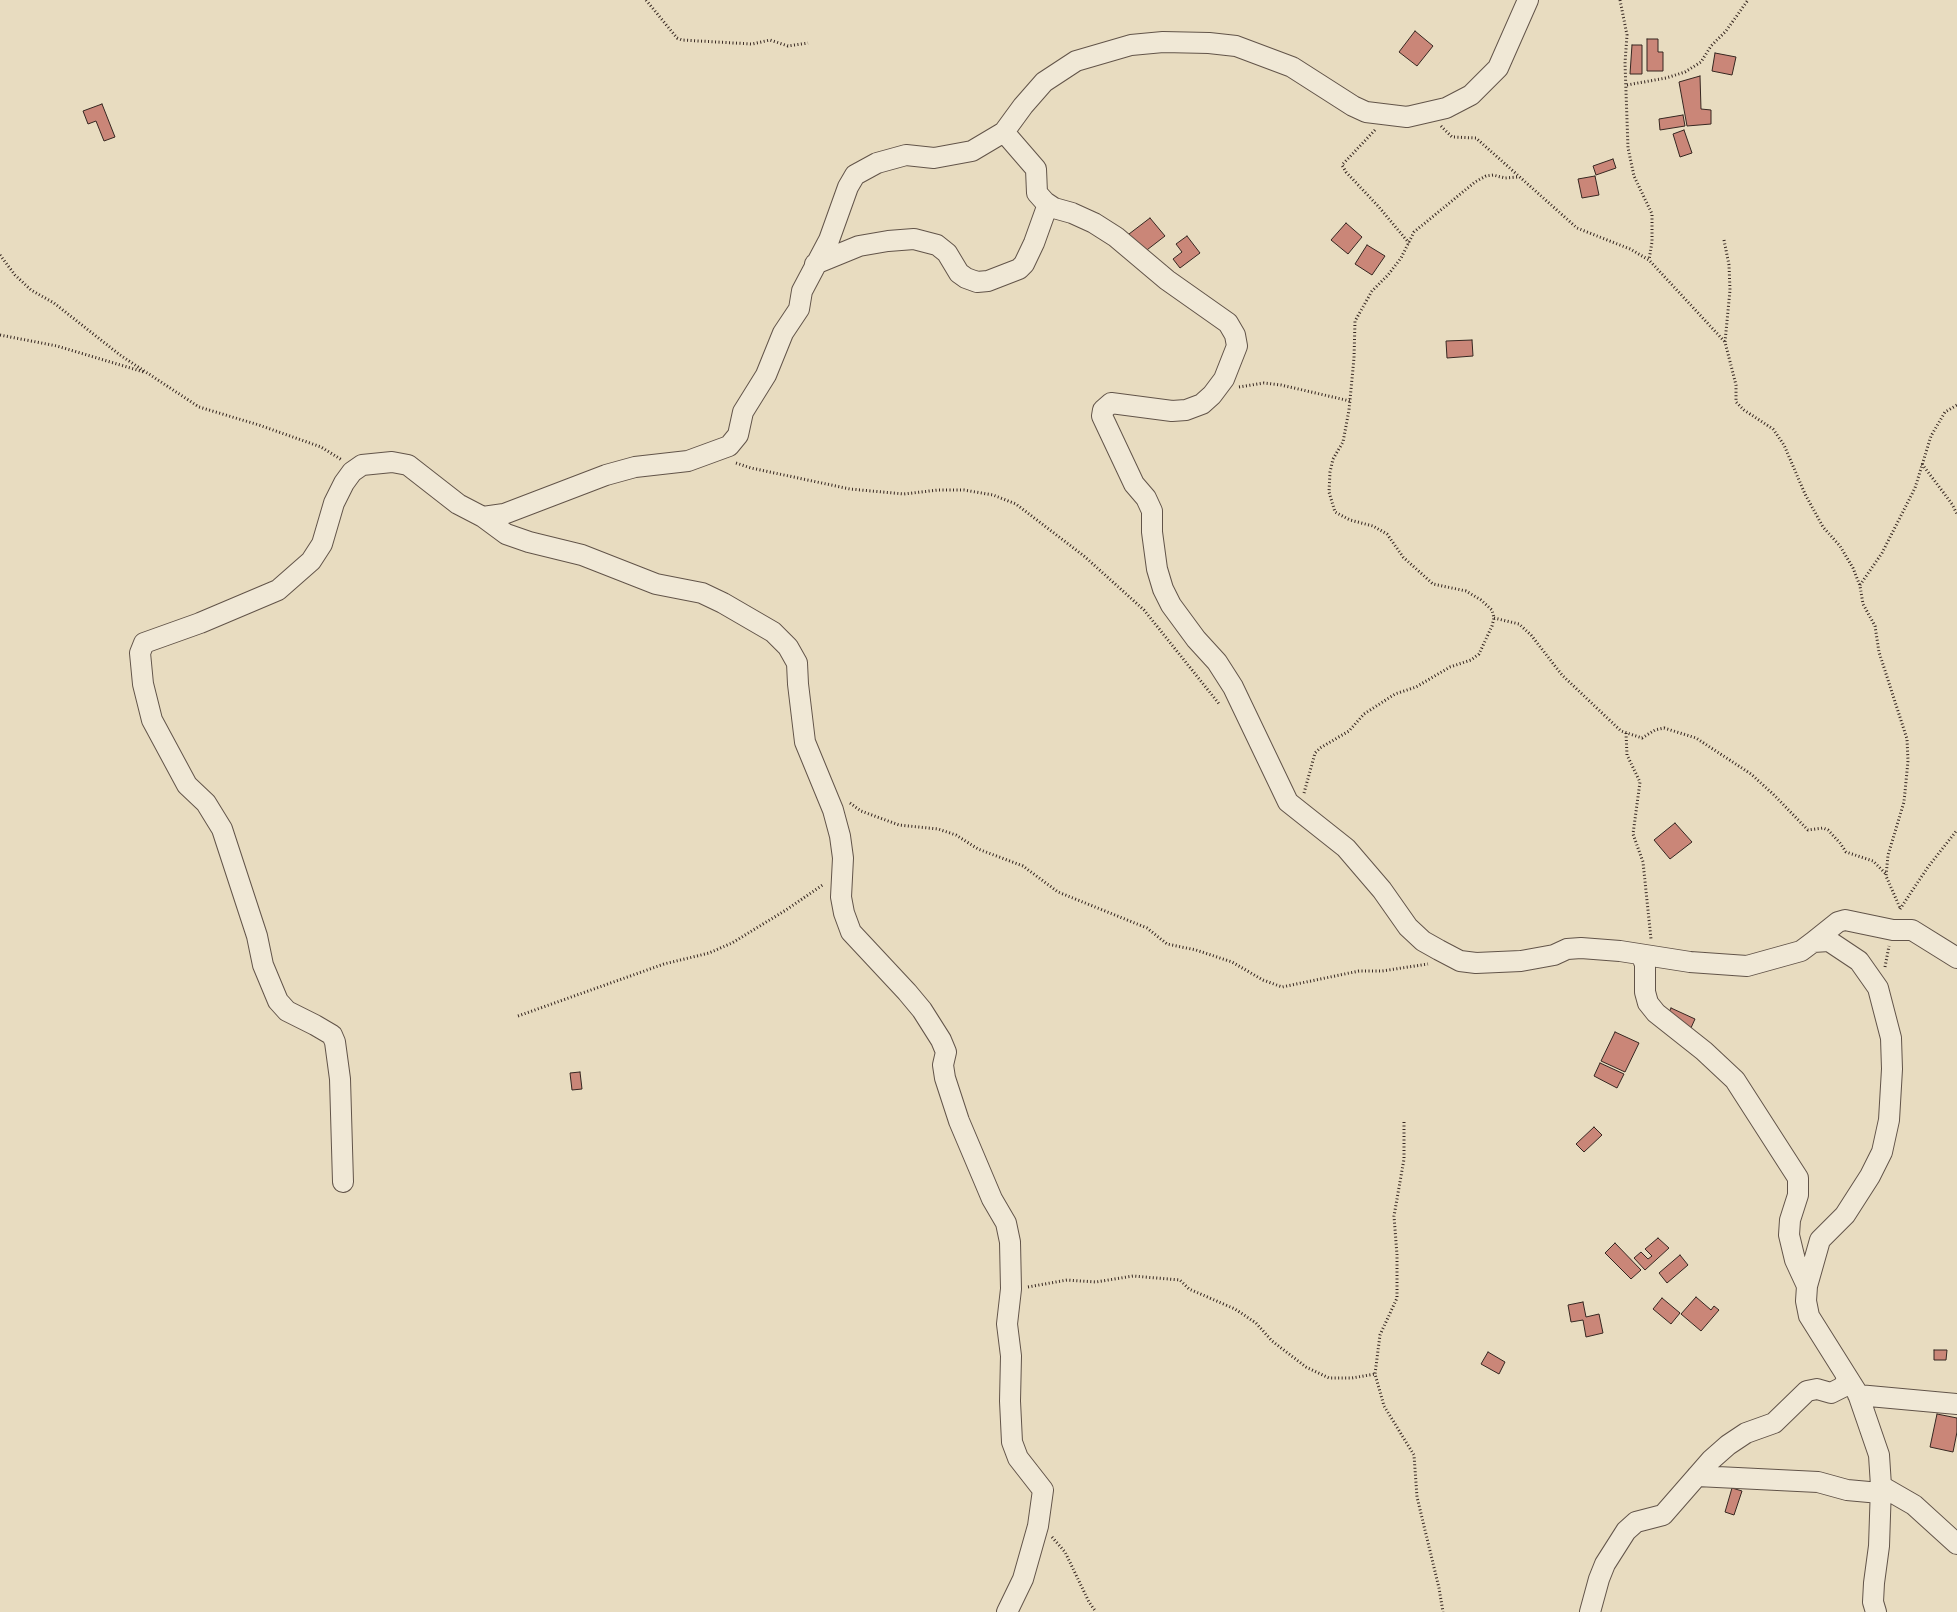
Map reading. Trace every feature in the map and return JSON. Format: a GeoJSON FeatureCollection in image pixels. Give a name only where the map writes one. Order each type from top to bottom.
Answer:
{"type":"FeatureCollection","features":[{"type":"Feature","properties":{"kind":"street"},"geometry":{"type":"LineString","coordinates":[[484,517],[504,514],[606,475],[635,467],[688,461],[729,446],[738,435],[743,412],[766,375],[783,333],[799,309],[802,291],[829,240],[848,187],[855,175],[877,163],[906,155],[934,158],[972,151],[1004,132],[1022,106],[1044,82],[1076,61],[1131,45],[1163,42],[1209,43],[1236,46],[1292,67],[1353,106],[1366,112],[1407,117],[1446,108],[1471,95],[1498,68],[1528,0]]}},
{"type":"Feature","properties":{"kind":"street"},"geometry":{"type":"LineString","coordinates":[[1004,132],[1036,169],[1037,193],[1048,204],[1094,223],[1116,237],[1167,280],[1228,323],[1235,335],[1237,346],[1224,379],[1212,395],[1202,404],[1186,410],[1172,411],[1111,404],[1103,410],[1102,416],[1134,484],[1146,498],[1152,511],[1152,532],[1157,569],[1163,589],[1171,605],[1196,639],[1217,662],[1233,687],[1288,802],[1346,848],[1382,890],[1408,927],[1423,941],[1460,961],[1476,963],[1521,961],[1554,955],[1567,948],[1620,951],[1690,962],[1747,966],[1795,954],[1841,920],[1893,930],[1912,930],[1957,958]]}},
{"type":"Feature","properties":{"kind":"street"},"geometry":{"type":"LineString","coordinates":[[815,264],[859,246],[888,240],[914,238],[937,245],[947,253],[959,273],[966,278],[977,282],[988,281],[1018,269],[1024,264],[1048,204]]}},
{"type":"Feature","properties":{"kind":"street"},"geometry":{"type":"LineString","coordinates":[[342,1182],[340,1079],[335,1042],[328,1032],[287,1011],[278,1001],[263,965],[257,936],[222,829],[206,803],[187,785],[152,720],[144,684],[140,653],[144,643],[200,623],[278,590],[311,562],[322,544],[334,503],[352,472],[362,465],[375,462],[392,462],[408,465],[458,504],[484,517],[506,534],[529,542],[582,555],[656,584],[702,593],[724,603],[773,632],[788,647],[797,663],[805,742],[811,762],[833,810],[840,836],[843,858],[841,896],[844,913],[851,932],[922,1010],[944,1046],[946,1052],[943,1065],[945,1078],[959,1121],[992,1199],[1006,1223],[1010,1242],[1010,1302],[1007,1324],[1011,1356],[1010,1401],[1012,1442],[1018,1458],[1043,1490],[1038,1526],[1022,1578],[1007,1612]]}},
{"type":"Feature","properties":{"kind":"street"},"geometry":{"type":"LineString","coordinates":[[1813,942],[1829,941],[1859,961],[1878,988],[1891,1038],[1889,1120],[1882,1152],[1870,1176],[1845,1215],[1820,1240],[1806,1286],[1809,1316],[1852,1387],[1879,1455],[1881,1489],[1879,1546],[1873,1602],[1876,1612]]}},
{"type":"Feature","properties":{"kind":"street"},"geometry":{"type":"LineString","coordinates":[[1648,956],[1645,964],[1645,992],[1648,1003],[1656,1013],[1704,1050],[1734,1080],[1798,1178],[1798,1195],[1790,1220],[1789,1235],[1795,1260],[1806,1286]]}},
{"type":"Feature","properties":{"kind":"street"},"geometry":{"type":"LineString","coordinates":[[1590,1612],[1605,1564],[1626,1531],[1636,1522],[1663,1515],[1697,1476],[1728,1445],[1746,1433],[1774,1423],[1807,1390],[1818,1389],[1831,1393],[1842,1387],[1852,1387],[1957,1404]]}},
{"type":"Feature","properties":{"kind":"street"},"geometry":{"type":"LineString","coordinates":[[1697,1476],[1813,1482],[1847,1490],[1881,1489],[1914,1505],[1957,1544]]}},
{"type":"Feature","properties":{"kind":"path"},"geometry":{"type":"LineString","coordinates":[[646,0],[657,11],[677,38],[682,40],[752,44],[770,40],[788,46],[808,43]]}},
{"type":"Feature","properties":{"kind":"path"},"geometry":{"type":"LineString","coordinates":[[1620,0],[1627,35],[1625,64],[1628,148],[1634,176],[1652,214],[1652,242],[1649,260]]}},
{"type":"Feature","properties":{"kind":"path"},"geometry":{"type":"LineString","coordinates":[[1627,85],[1666,78],[1685,72],[1701,62],[1748,0]]}},
{"type":"Feature","properties":{"kind":"path"},"geometry":{"type":"LineString","coordinates":[[1429,113],[1452,137],[1476,138],[1577,228],[1630,249],[1649,260],[1725,342]]}},
{"type":"Feature","properties":{"kind":"path"},"geometry":{"type":"LineString","coordinates":[[1389,116],[1342,165],[1346,172],[1409,243]]}},
{"type":"Feature","properties":{"kind":"path"},"geometry":{"type":"LineString","coordinates":[[1297,810],[1311,772],[1315,753],[1320,748],[1349,731],[1364,714],[1395,694],[1416,687],[1450,668],[1471,660],[1479,654],[1492,626],[1494,618],[1492,610],[1474,596],[1466,591],[1433,584],[1404,557],[1387,534],[1373,526],[1350,520],[1335,512],[1329,492],[1330,472],[1333,460],[1343,442],[1350,400],[1355,321],[1372,291],[1388,275],[1414,232],[1480,179],[1493,175],[1505,178],[1518,177]]}},
{"type":"Feature","properties":{"kind":"path"},"geometry":{"type":"LineString","coordinates":[[1724,240],[1729,265],[1730,290],[1725,342],[1736,385],[1736,402],[1744,410],[1773,429],[1792,462],[1805,494],[1823,527],[1840,546],[1853,568],[1860,586],[1863,604],[1875,626],[1879,652],[1907,739],[1908,761],[1904,802],[1888,855],[1886,874]]}},
{"type":"Feature","properties":{"kind":"path"},"geometry":{"type":"LineString","coordinates":[[0,255],[15,276],[31,290],[54,304],[120,355],[199,407],[259,425],[321,447],[339,457],[352,472]]}},
{"type":"Feature","properties":{"kind":"path"},"geometry":{"type":"LineString","coordinates":[[0,335],[57,346],[149,373]]}},
{"type":"Feature","properties":{"kind":"path"},"geometry":{"type":"LineString","coordinates":[[1232,391],[1264,383],[1350,400]]}},
{"type":"Feature","properties":{"kind":"path"},"geometry":{"type":"LineString","coordinates":[[1860,586],[1882,553],[1915,488],[1931,436],[1945,412],[1957,405]]}},
{"type":"Feature","properties":{"kind":"path"},"geometry":{"type":"LineString","coordinates":[[710,452],[751,468],[850,489],[904,494],[938,490],[964,490],[993,495],[1016,504],[1084,556],[1144,610],[1223,710]]}},
{"type":"Feature","properties":{"kind":"path"},"geometry":{"type":"LineString","coordinates":[[1922,464],[1952,504],[1957,514]]}},
{"type":"Feature","properties":{"kind":"path"},"geometry":{"type":"LineString","coordinates":[[1494,618],[1519,624],[1531,634],[1562,675],[1621,731],[1642,738],[1655,730],[1664,728],[1696,738],[1751,774],[1808,830],[1823,828],[1828,830],[1840,842],[1846,852],[1873,861],[1886,874],[1900,908]]}},
{"type":"Feature","properties":{"kind":"path"},"geometry":{"type":"LineString","coordinates":[[1626,733],[1627,755],[1640,782],[1633,834],[1644,862],[1652,945],[1648,956]]}},
{"type":"Feature","properties":{"kind":"path"},"geometry":{"type":"LineString","coordinates":[[824,788],[862,811],[899,826],[938,829],[956,835],[978,849],[1023,866],[1058,892],[1147,928],[1167,944],[1196,950],[1232,962],[1263,980],[1282,987],[1359,971],[1391,970],[1460,961]]}},
{"type":"Feature","properties":{"kind":"path"},"geometry":{"type":"LineString","coordinates":[[1878,988],[1900,908],[1928,867],[1957,830]]}},
{"type":"Feature","properties":{"kind":"path"},"geometry":{"type":"LineString","coordinates":[[518,1016],[664,964],[709,953],[732,943],[829,881],[842,875]]}},
{"type":"Feature","properties":{"kind":"path"},"geometry":{"type":"LineString","coordinates":[[1404,1122],[1404,1158],[1394,1216],[1397,1255],[1396,1298],[1380,1335],[1376,1374],[1384,1406],[1414,1455],[1417,1497],[1443,1612]]}},
{"type":"Feature","properties":{"kind":"path"},"geometry":{"type":"LineString","coordinates":[[1010,1302],[1027,1288],[1068,1280],[1096,1282],[1134,1276],[1180,1280],[1189,1289],[1235,1309],[1256,1323],[1272,1341],[1306,1367],[1329,1378],[1352,1378],[1376,1374]]}},
{"type":"Feature","properties":{"kind":"path"},"geometry":{"type":"LineString","coordinates":[[1038,1526],[1057,1541],[1096,1612]]}},
{"type":"Feature","properties":{"kind":"building"},"geometry":{"type":"Polygon","coordinates":[[[1415,31],[1433,46],[1417,66],[1399,52],[1415,31]]]}},
{"type":"Feature","properties":{"kind":"building"},"geometry":{"type":"Polygon","coordinates":[[[1647,39],[1658,39],[1658,52],[1663,52],[1663,71],[1647,71],[1647,39]]]}},
{"type":"Feature","properties":{"kind":"building"},"geometry":{"type":"Polygon","coordinates":[[[1632,45],[1642,45],[1642,74],[1630,74],[1632,45]]]}},
{"type":"Feature","properties":{"kind":"building"},"geometry":{"type":"Polygon","coordinates":[[[1715,53],[1736,57],[1732,75],[1712,71],[1715,53]]]}},
{"type":"Feature","properties":{"kind":"building"},"geometry":{"type":"Polygon","coordinates":[[[1700,76],[1701,109],[1711,110],[1711,124],[1687,126],[1679,82],[1700,76]]]}},
{"type":"Feature","properties":{"kind":"building"},"geometry":{"type":"Polygon","coordinates":[[[102,104],[115,137],[104,141],[96,121],[88,124],[83,111],[102,104]]]}},
{"type":"Feature","properties":{"kind":"building"},"geometry":{"type":"Polygon","coordinates":[[[1683,115],[1685,126],[1660,130],[1659,119],[1683,115]]]}},
{"type":"Feature","properties":{"kind":"building"},"geometry":{"type":"Polygon","coordinates":[[[1684,130],[1692,153],[1680,157],[1673,134],[1684,130]]]}},
{"type":"Feature","properties":{"kind":"building"},"geometry":{"type":"Polygon","coordinates":[[[1613,159],[1616,168],[1596,175],[1593,166],[1613,159]]]}},
{"type":"Feature","properties":{"kind":"building"},"geometry":{"type":"Polygon","coordinates":[[[1595,176],[1599,195],[1582,198],[1578,179],[1595,176]]]}},
{"type":"Feature","properties":{"kind":"building"},"geometry":{"type":"Polygon","coordinates":[[[1150,218],[1165,236],[1143,253],[1129,234],[1150,218]]]}},
{"type":"Feature","properties":{"kind":"building"},"geometry":{"type":"Polygon","coordinates":[[[1346,223],[1362,237],[1348,254],[1331,240],[1346,223]]]}},
{"type":"Feature","properties":{"kind":"building"},"geometry":{"type":"Polygon","coordinates":[[[1187,236],[1200,253],[1180,268],[1173,259],[1182,252],[1176,244],[1187,236]]]}},
{"type":"Feature","properties":{"kind":"building"},"geometry":{"type":"Polygon","coordinates":[[[1367,245],[1385,256],[1372,275],[1355,264],[1367,245]]]}},
{"type":"Feature","properties":{"kind":"building"},"geometry":{"type":"Polygon","coordinates":[[[1472,340],[1473,356],[1447,358],[1446,341],[1472,340]]]}},
{"type":"Feature","properties":{"kind":"building"},"geometry":{"type":"Polygon","coordinates":[[[1675,823],[1692,842],[1670,859],[1654,840],[1675,823]]]}},
{"type":"Feature","properties":{"kind":"building"},"geometry":{"type":"Polygon","coordinates":[[[1671,1008],[1695,1019],[1690,1030],[1666,1019],[1671,1008]]]}},
{"type":"Feature","properties":{"kind":"building"},"geometry":{"type":"Polygon","coordinates":[[[1615,1032],[1639,1043],[1625,1072],[1601,1061],[1615,1032]]]}},
{"type":"Feature","properties":{"kind":"building"},"geometry":{"type":"Polygon","coordinates":[[[1600,1063],[1624,1074],[1617,1088],[1594,1076],[1600,1063]]]}},
{"type":"Feature","properties":{"kind":"building"},"geometry":{"type":"Polygon","coordinates":[[[580,1072],[582,1089],[572,1090],[570,1073],[580,1072]]]}},
{"type":"Feature","properties":{"kind":"building"},"geometry":{"type":"Polygon","coordinates":[[[1594,1127],[1602,1135],[1584,1152],[1576,1144],[1594,1127]]]}},
{"type":"Feature","properties":{"kind":"building"},"geometry":{"type":"Polygon","coordinates":[[[1658,1238],[1669,1248],[1645,1270],[1634,1258],[1641,1252],[1648,1259],[1652,1256],[1645,1249],[1658,1238]]]}},
{"type":"Feature","properties":{"kind":"building"},"geometry":{"type":"Polygon","coordinates":[[[1615,1243],[1641,1270],[1631,1279],[1605,1253],[1615,1243]]]}},
{"type":"Feature","properties":{"kind":"building"},"geometry":{"type":"Polygon","coordinates":[[[1680,1255],[1688,1265],[1667,1283],[1659,1273],[1680,1255]]]}},
{"type":"Feature","properties":{"kind":"building"},"geometry":{"type":"Polygon","coordinates":[[[1696,1297],[1711,1310],[1714,1306],[1719,1310],[1701,1331],[1681,1314],[1696,1297]]]}},
{"type":"Feature","properties":{"kind":"building"},"geometry":{"type":"Polygon","coordinates":[[[1662,1298],[1680,1313],[1671,1324],[1653,1309],[1662,1298]]]}},
{"type":"Feature","properties":{"kind":"building"},"geometry":{"type":"Polygon","coordinates":[[[1583,1302],[1586,1317],[1599,1314],[1603,1333],[1586,1337],[1583,1320],[1571,1322],[1568,1305],[1583,1302]]]}},
{"type":"Feature","properties":{"kind":"building"},"geometry":{"type":"Polygon","coordinates":[[[1934,1350],[1947,1350],[1946,1360],[1934,1360],[1934,1350]]]}},
{"type":"Feature","properties":{"kind":"building"},"geometry":{"type":"Polygon","coordinates":[[[1488,1352],[1505,1362],[1499,1374],[1481,1364],[1488,1352]]]}},
{"type":"Feature","properties":{"kind":"building"},"geometry":{"type":"Polygon","coordinates":[[[1937,1414],[1957,1418],[1957,1432],[1953,1452],[1930,1447],[1937,1414]]]}},
{"type":"Feature","properties":{"kind":"building"},"geometry":{"type":"Polygon","coordinates":[[[1732,1488],[1742,1491],[1734,1515],[1725,1512],[1732,1488]]]}}]}
